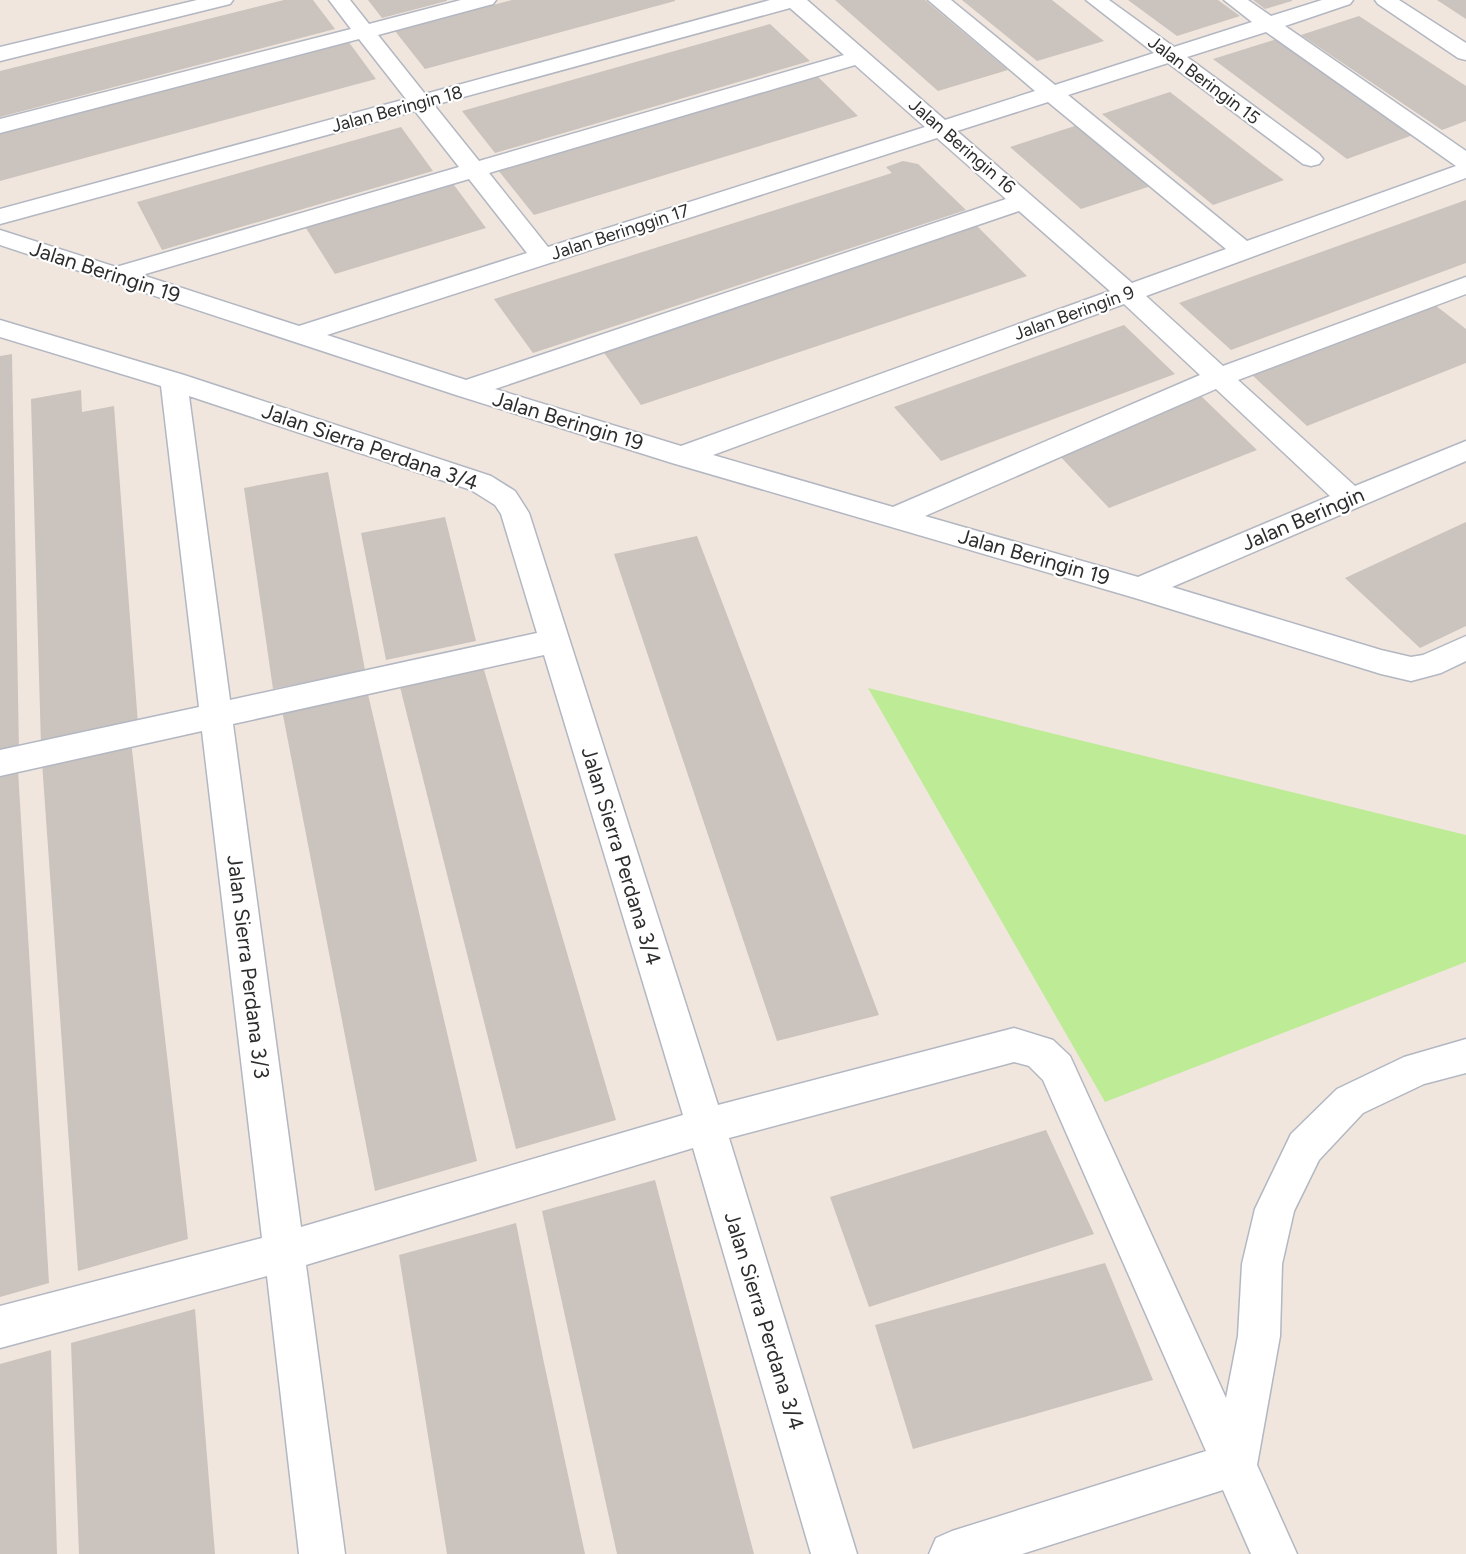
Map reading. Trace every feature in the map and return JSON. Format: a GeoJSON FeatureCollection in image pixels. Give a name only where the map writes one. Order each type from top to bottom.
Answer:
{"type":"FeatureCollection","features":[{"type":"Feature","properties":{"kind":"street"},"geometry":{"type":"LineString","coordinates":[[0,54],[223,0]]}},
{"type":"Feature","properties":{"kind":"street"},"geometry":{"type":"LineString","coordinates":[[339,0],[543,256]]}},
{"type":"Feature","properties":{"kind":"street"},"geometry":{"type":"LineString","coordinates":[[0,126],[486,0]]}},
{"type":"Feature","properties":{"kind":"street","name":"Jalan Beringin 16"},"geometry":{"type":"LineString","coordinates":[[794,0],[1128,293],[1351,499]]}},
{"type":"Feature","properties":{"kind":"street","name":"Jalan Beringin 18"},"geometry":{"type":"LineString","coordinates":[[0,217],[794,0]]}},
{"type":"Feature","properties":{"kind":"street"},"geometry":{"type":"LineString","coordinates":[[938,0],[1244,251]]}},
{"type":"Feature","properties":{"kind":"street","name":"Jalan Beringin 15"},"geometry":{"type":"LineString","coordinates":[[1096,0],[1311,159]]}},
{"type":"Feature","properties":{"kind":"street"},"geometry":{"type":"LineString","coordinates":[[1234,0],[1466,162]]}},
{"type":"Feature","properties":{"kind":"street","name":"Jalan Beringgin 17"},"geometry":{"type":"LineString","coordinates":[[298,335],[1343,0]]}},
{"type":"Feature","properties":{"kind":"street"},"geometry":{"type":"LineString","coordinates":[[1385,0],[1466,53]]}},
{"type":"Feature","properties":{"kind":"street"},"geometry":{"type":"LineString","coordinates":[[115,275],[860,57]]}},
{"type":"Feature","properties":{"kind":"street","name":"Jalan Beringin 9"},"geometry":{"type":"LineString","coordinates":[[682,456],[1466,170]]}},
{"type":"Feature","properties":{"kind":"street"},"geometry":{"type":"LineString","coordinates":[[466,389],[1024,201]]}},
{"type":"Feature","properties":{"kind":"street","name":"Jalan Beringin 19"},"geometry":{"type":"LineString","coordinates":[[0,237],[466,389],[682,456],[1140,588],[1381,663],[1411,669],[1430,665],[1466,648]]}},
{"type":"Feature","properties":{"kind":"street"},"geometry":{"type":"LineString","coordinates":[[894,518],[1219,377],[1466,285]]}},
{"type":"Feature","properties":{"kind":"street","name":"Jalan Sierra Perdana 3/4"},"geometry":{"type":"LineString","coordinates":[[0,328],[174,381],[481,483],[505,498],[515,513],[705,1126],[834,1554]]}},
{"type":"Feature","properties":{"kind":"street","name":"Jalan Sierra Perdana 3/3"},"geometry":{"type":"LineString","coordinates":[[174,381],[322,1554]]}},
{"type":"Feature","properties":{"kind":"street","name":"Jalan Beringin"},"geometry":{"type":"LineString","coordinates":[[1140,588],[1466,450]]}},
{"type":"Feature","properties":{"kind":"street"},"geometry":{"type":"LineString","coordinates":[[0,763],[554,641]]}},
{"type":"Feature","properties":{"kind":"street"},"geometry":{"type":"LineString","coordinates":[[0,1327],[284,1251],[705,1126],[1014,1045],[1040,1052],[1057,1068],[1274,1554]]}},
{"type":"Feature","properties":{"kind":"street"},"geometry":{"type":"LineString","coordinates":[[1235,1464],[1258,1336],[1262,1264],[1275,1209],[1305,1147],[1350,1101],[1418,1069],[1466,1056]]}},
{"type":"Feature","properties":{"kind":"street"},"geometry":{"type":"LineString","coordinates":[[952,1554],[1235,1464]]}},
{"type":"Feature","properties":{"kind":"green space"},"geometry":{"type":"Polygon","coordinates":[[[868,688],[1466,835],[1466,962],[1105,1102],[868,688]]]}},
{"type":"Feature","properties":{"kind":"building"},"geometry":{"type":"Polygon","coordinates":[[[284,0],[313,0],[335,29],[0,117],[0,71],[284,0]]]}},
{"type":"Feature","properties":{"kind":"building"},"geometry":{"type":"Polygon","coordinates":[[[368,0],[447,0],[447,1],[382,18],[368,0]]]}},
{"type":"Feature","properties":{"kind":"building"},"geometry":{"type":"Polygon","coordinates":[[[512,0],[675,1],[425,69],[395,31],[512,0]]]}},
{"type":"Feature","properties":{"kind":"building"},"geometry":{"type":"Polygon","coordinates":[[[835,0],[925,0],[1008,70],[938,91],[835,0]]]}},
{"type":"Feature","properties":{"kind":"building"},"geometry":{"type":"Polygon","coordinates":[[[962,0],[1052,0],[1104,41],[1037,61],[962,0]]]}},
{"type":"Feature","properties":{"kind":"building"},"geometry":{"type":"Polygon","coordinates":[[[1128,0],[1218,0],[1240,16],[1177,36],[1128,0]]]}},
{"type":"Feature","properties":{"kind":"building"},"geometry":{"type":"Polygon","coordinates":[[[1253,0],[1292,0],[1292,1],[1265,9],[1253,0]]]}},
{"type":"Feature","properties":{"kind":"building"},"geometry":{"type":"Polygon","coordinates":[[[1437,0],[1466,0],[1466,19],[1437,0]]]}},
{"type":"Feature","properties":{"kind":"building"},"geometry":{"type":"Polygon","coordinates":[[[1359,16],[1466,86],[1466,121],[1442,130],[1301,35],[1359,16]]]}},
{"type":"Feature","properties":{"kind":"building"},"geometry":{"type":"Polygon","coordinates":[[[770,24],[810,61],[495,153],[462,111],[770,24]]]}},
{"type":"Feature","properties":{"kind":"building"},"geometry":{"type":"Polygon","coordinates":[[[1277,39],[1413,135],[1347,159],[1213,59],[1277,39]]]}},
{"type":"Feature","properties":{"kind":"building"},"geometry":{"type":"Polygon","coordinates":[[[348,41],[376,79],[0,181],[0,132],[348,41]]]}},
{"type":"Feature","properties":{"kind":"building"},"geometry":{"type":"Polygon","coordinates":[[[816,75],[858,116],[534,215],[498,170],[816,75]]]}},
{"type":"Feature","properties":{"kind":"building"},"geometry":{"type":"Polygon","coordinates":[[[1170,92],[1284,180],[1213,205],[1102,114],[1170,92]]]}},
{"type":"Feature","properties":{"kind":"building"},"geometry":{"type":"Polygon","coordinates":[[[1081,124],[1154,185],[1081,209],[1010,147],[1081,124]]]}},
{"type":"Feature","properties":{"kind":"building"},"geometry":{"type":"Polygon","coordinates":[[[401,127],[433,171],[162,250],[137,202],[401,127]]]}},
{"type":"Feature","properties":{"kind":"building"},"geometry":{"type":"Polygon","coordinates":[[[903,161],[918,164],[966,210],[533,353],[494,299],[892,173],[886,167],[903,161]]]}},
{"type":"Feature","properties":{"kind":"building"},"geometry":{"type":"Polygon","coordinates":[[[451,181],[486,228],[335,274],[304,225],[451,181]]]}},
{"type":"Feature","properties":{"kind":"building"},"geometry":{"type":"Polygon","coordinates":[[[1466,200],[1466,263],[1231,350],[1179,303],[1466,200]]]}},
{"type":"Feature","properties":{"kind":"building"},"geometry":{"type":"Polygon","coordinates":[[[977,226],[1027,276],[641,405],[600,347],[977,226]]]}},
{"type":"Feature","properties":{"kind":"building"},"geometry":{"type":"Polygon","coordinates":[[[1435,305],[1466,329],[1466,363],[1307,426],[1251,374],[1435,305]]]}},
{"type":"Feature","properties":{"kind":"building"},"geometry":{"type":"Polygon","coordinates":[[[1124,325],[1175,374],[941,461],[894,407],[1124,325]]]}},
{"type":"Feature","properties":{"kind":"building"},"geometry":{"type":"Polygon","coordinates":[[[12,354],[19,752],[0,756],[0,356],[12,354]]]}},
{"type":"Feature","properties":{"kind":"building"},"geometry":{"type":"Polygon","coordinates":[[[81,390],[82,412],[114,406],[138,724],[41,745],[31,399],[81,390]]]}},
{"type":"Feature","properties":{"kind":"building"},"geometry":{"type":"Polygon","coordinates":[[[1201,396],[1257,450],[1109,508],[1056,452],[1201,396]]]}},
{"type":"Feature","properties":{"kind":"building"},"geometry":{"type":"Polygon","coordinates":[[[328,472],[365,670],[273,689],[244,488],[328,472]]]}},
{"type":"Feature","properties":{"kind":"building"},"geometry":{"type":"Polygon","coordinates":[[[445,517],[476,641],[386,660],[361,533],[445,517]]]}},
{"type":"Feature","properties":{"kind":"building"},"geometry":{"type":"Polygon","coordinates":[[[1466,522],[1466,626],[1420,648],[1345,578],[1466,522]]]}},
{"type":"Feature","properties":{"kind":"building"},"geometry":{"type":"Polygon","coordinates":[[[697,536],[879,1015],[777,1041],[614,554],[697,536]]]}},
{"type":"Feature","properties":{"kind":"building"},"geometry":{"type":"Polygon","coordinates":[[[482,663],[616,1120],[516,1149],[399,683],[482,663]]]}},
{"type":"Feature","properties":{"kind":"building"},"geometry":{"type":"Polygon","coordinates":[[[367,690],[477,1161],[375,1191],[282,710],[367,690]]]}},
{"type":"Feature","properties":{"kind":"building"},"geometry":{"type":"Polygon","coordinates":[[[131,741],[188,1239],[78,1271],[42,762],[131,741]]]}},
{"type":"Feature","properties":{"kind":"building"},"geometry":{"type":"Polygon","coordinates":[[[18,770],[49,1283],[0,1297],[0,774],[18,770]]]}},
{"type":"Feature","properties":{"kind":"building"},"geometry":{"type":"Polygon","coordinates":[[[1046,1130],[1094,1234],[869,1307],[830,1197],[1046,1130]]]}},
{"type":"Feature","properties":{"kind":"building"},"geometry":{"type":"Polygon","coordinates":[[[655,1180],[754,1554],[617,1554],[542,1211],[655,1180]]]}},
{"type":"Feature","properties":{"kind":"building"},"geometry":{"type":"Polygon","coordinates":[[[516,1223],[585,1554],[447,1554],[399,1255],[516,1223]]]}},
{"type":"Feature","properties":{"kind":"building"},"geometry":{"type":"Polygon","coordinates":[[[1105,1263],[1153,1380],[913,1449],[875,1325],[1105,1263]]]}},
{"type":"Feature","properties":{"kind":"building"},"geometry":{"type":"Polygon","coordinates":[[[195,1309],[215,1554],[79,1554],[71,1343],[195,1309]]]}},
{"type":"Feature","properties":{"kind":"building"},"geometry":{"type":"Polygon","coordinates":[[[51,1350],[57,1554],[0,1554],[0,1364],[51,1350]]]}}]}
